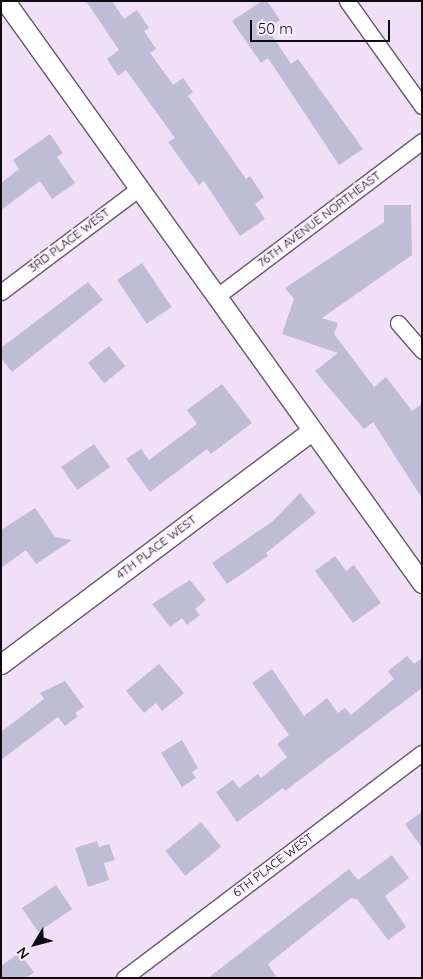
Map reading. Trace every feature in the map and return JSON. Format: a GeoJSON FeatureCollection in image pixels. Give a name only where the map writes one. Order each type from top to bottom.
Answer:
{"type":"FeatureCollection","features":[{"type":"Feature","properties":{"kind":"street"},"geometry":{"type":"LineString","coordinates":[[5,1],[311,431],[422,583]]}},
{"type":"Feature","properties":{"kind":"street"},"geometry":{"type":"LineString","coordinates":[[347,1],[422,106]]}},
{"type":"Feature","properties":{"kind":"street","name":"76TH AVENUE NORTHEAST"},"geometry":{"type":"LineString","coordinates":[[216,297],[422,141]]}},
{"type":"Feature","properties":{"kind":"street","name":"3RD PLACE WEST"},"geometry":{"type":"LineString","coordinates":[[1,292],[138,189]]}},
{"type":"Feature","properties":{"kind":"street"},"geometry":{"type":"LineString","coordinates":[[398,323],[422,351]]}},
{"type":"Feature","properties":{"kind":"street","name":"4TH PLACE WEST"},"geometry":{"type":"LineString","coordinates":[[1,664],[311,431]]}},
{"type":"Feature","properties":{"kind":"street","name":"6TH PLACE WEST"},"geometry":{"type":"LineString","coordinates":[[124,978],[422,753]]}},
{"type":"Feature","properties":{"kind":"building"},"geometry":{"type":"Polygon","coordinates":[[[86,1],[112,1],[124,19],[137,10],[149,28],[144,31],[156,49],[150,53],[173,85],[183,78],[193,92],[188,96],[246,179],[250,176],[264,197],[255,204],[265,219],[240,236],[204,181],[199,185],[168,142],[175,138],[126,70],[118,76],[107,59],[119,50],[86,1]]]}},
{"type":"Feature","properties":{"kind":"building"},"geometry":{"type":"Polygon","coordinates":[[[262,1],[267,1],[280,20],[267,28],[291,64],[298,59],[363,149],[339,165],[268,58],[261,63],[232,21],[262,1]]]}},
{"type":"Feature","properties":{"kind":"building"},"geometry":{"type":"Polygon","coordinates":[[[50,134],[63,153],[57,157],[75,183],[52,199],[40,181],[1,210],[1,183],[19,169],[13,160],[50,134]]]}},
{"type":"Feature","properties":{"kind":"building"},"geometry":{"type":"Polygon","coordinates":[[[384,205],[411,205],[412,255],[322,318],[338,323],[334,334],[374,387],[386,377],[412,411],[422,404],[422,498],[373,422],[364,429],[315,371],[338,353],[282,334],[294,299],[285,288],[384,222],[384,205]]]}},
{"type":"Feature","properties":{"kind":"building"},"geometry":{"type":"Polygon","coordinates":[[[142,263],[172,307],[147,324],[117,280],[142,263]]]}},
{"type":"Feature","properties":{"kind":"building"},"geometry":{"type":"Polygon","coordinates":[[[88,282],[103,300],[12,372],[1,358],[1,348],[88,282]]]}},
{"type":"Feature","properties":{"kind":"building"},"geometry":{"type":"Polygon","coordinates":[[[109,346],[125,366],[104,383],[88,363],[109,346]]]}},
{"type":"Feature","properties":{"kind":"building"},"geometry":{"type":"Polygon","coordinates":[[[222,384],[252,423],[211,454],[207,449],[150,492],[126,459],[141,449],[149,460],[197,424],[187,410],[222,384]]]}},
{"type":"Feature","properties":{"kind":"building"},"geometry":{"type":"Polygon","coordinates":[[[94,444],[110,467],[77,490],[61,467],[94,444]]]}},
{"type":"Feature","properties":{"kind":"building"},"geometry":{"type":"Polygon","coordinates":[[[300,493],[316,513],[266,553],[268,556],[227,584],[212,563],[273,521],[300,493]]]}},
{"type":"Feature","properties":{"kind":"building"},"geometry":{"type":"Polygon","coordinates":[[[35,508],[55,537],[72,540],[36,564],[26,550],[1,568],[1,530],[35,508]]]}},
{"type":"Feature","properties":{"kind":"building"},"geometry":{"type":"Polygon","coordinates":[[[335,556],[346,571],[354,565],[381,603],[353,623],[315,571],[335,556]]]}},
{"type":"Feature","properties":{"kind":"building"},"geometry":{"type":"Polygon","coordinates":[[[190,580],[206,600],[195,609],[200,615],[187,625],[182,618],[170,627],[152,604],[190,580]]]}},
{"type":"Feature","properties":{"kind":"building"},"geometry":{"type":"Polygon","coordinates":[[[407,656],[414,664],[422,658],[422,688],[285,791],[283,788],[237,822],[216,792],[233,780],[239,788],[258,774],[261,778],[287,757],[277,744],[289,735],[252,683],[272,669],[304,716],[327,698],[338,713],[345,708],[351,715],[394,679],[388,671],[407,656]]]}},
{"type":"Feature","properties":{"kind":"building"},"geometry":{"type":"Polygon","coordinates":[[[159,664],[184,693],[162,711],[156,703],[144,713],[126,691],[159,664]]]}},
{"type":"Feature","properties":{"kind":"building"},"geometry":{"type":"Polygon","coordinates":[[[65,681],[84,707],[75,713],[78,716],[65,726],[58,717],[1,760],[1,732],[44,699],[40,693],[65,681]]]}},
{"type":"Feature","properties":{"kind":"building"},"geometry":{"type":"Polygon","coordinates":[[[182,740],[198,768],[192,772],[196,778],[182,787],[161,753],[182,740]]]}},
{"type":"Feature","properties":{"kind":"building"},"geometry":{"type":"Polygon","coordinates":[[[422,812],[422,848],[405,824],[422,812]]]}},
{"type":"Feature","properties":{"kind":"building"},"geometry":{"type":"Polygon","coordinates":[[[201,822],[221,847],[185,876],[165,851],[201,822]]]}},
{"type":"Feature","properties":{"kind":"building"},"geometry":{"type":"Polygon","coordinates":[[[97,841],[99,847],[109,844],[115,860],[104,863],[109,880],[88,887],[75,848],[97,841]]]}},
{"type":"Feature","properties":{"kind":"building"},"geometry":{"type":"Polygon","coordinates":[[[392,855],[409,878],[385,896],[406,927],[388,940],[357,899],[351,898],[268,964],[277,978],[208,978],[349,869],[358,880],[392,855]]]}},
{"type":"Feature","properties":{"kind":"building"},"geometry":{"type":"Polygon","coordinates":[[[56,885],[72,909],[38,932],[22,908],[56,885]]]}},
{"type":"Feature","properties":{"kind":"building"},"geometry":{"type":"Polygon","coordinates":[[[19,953],[34,972],[26,978],[1,978],[1,966],[19,953]]]}}]}
